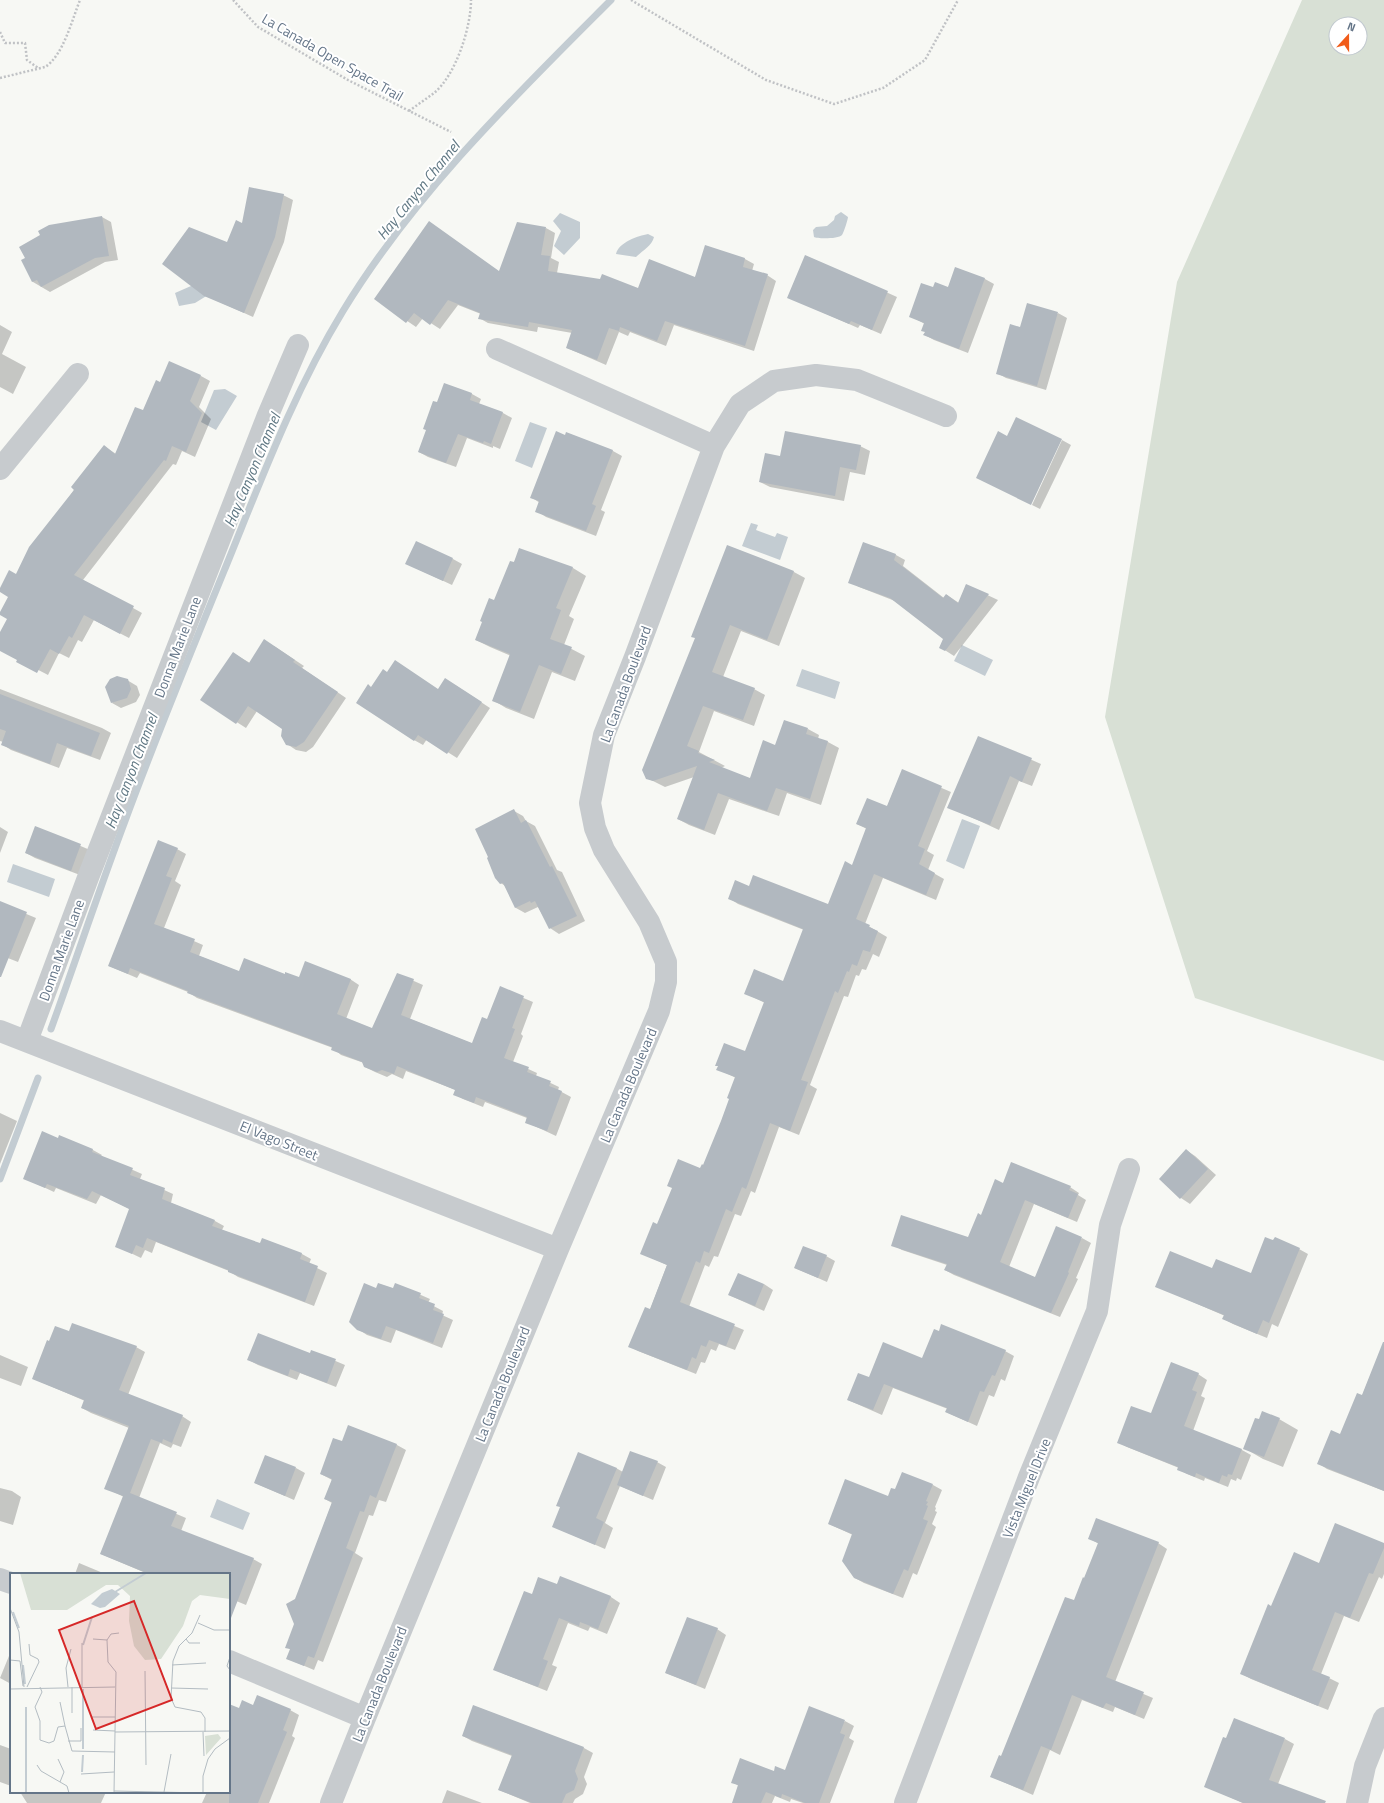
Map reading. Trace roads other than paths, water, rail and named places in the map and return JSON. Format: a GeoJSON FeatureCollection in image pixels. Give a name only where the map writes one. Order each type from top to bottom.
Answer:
{"type":"FeatureCollection","features":[{"type":"Feature","properties":{"kind":"street","name":"Donna Marie Lane"},"geometry":{"type":"LineString","coordinates":[[27,1041],[89,875],[262,430],[298,345]]}},
{"type":"Feature","properties":{"kind":"street"},"geometry":{"type":"LineString","coordinates":[[497,349],[714,446]]}},
{"type":"Feature","properties":{"kind":"street"},"geometry":{"type":"LineString","coordinates":[[0,469],[78,374]]}},
{"type":"Feature","properties":{"kind":"street","name":"La Canada Boulevard"},"geometry":{"type":"LineString","coordinates":[[331,1803],[558,1249],[659,1011],[666,982],[666,962],[651,929],[604,850],[595,828],[590,803],[604,735],[635,657],[714,446],[740,404],[774,381],[816,375],[857,380],[946,416]]}},
{"type":"Feature","properties":{"kind":"street","name":"El Vago Street"},"geometry":{"type":"LineString","coordinates":[[0,1031],[558,1249]]}},
{"type":"Feature","properties":{"kind":"street","name":"Vista Miguel Drive"},"geometry":{"type":"LineString","coordinates":[[904,1803],[1026,1484],[1097,1311],[1110,1225],[1129,1169]]}},
{"type":"Feature","properties":{"kind":"street"},"geometry":{"type":"LineString","coordinates":[[0,1579],[10,1583]]}},
{"type":"Feature","properties":{"kind":"street"},"geometry":{"type":"LineString","coordinates":[[230,1661],[365,1718]]}},
{"type":"Feature","properties":{"kind":"street"},"geometry":{"type":"LineString","coordinates":[[1357,1803],[1364,1766],[1384,1718]]}},
{"type":"Feature","properties":{"kind":"waterway","name":"Hay Canyon Channel"},"geometry":{"type":"LineString","coordinates":[[51,1029],[115,847],[173,696],[278,439],[308,374],[325,342],[371,268],[434,186],[503,110],[611,0]]}},
{"type":"Feature","properties":{"kind":"waterway"},"geometry":{"type":"LineString","coordinates":[[0,1179],[38,1078]]}}]}
